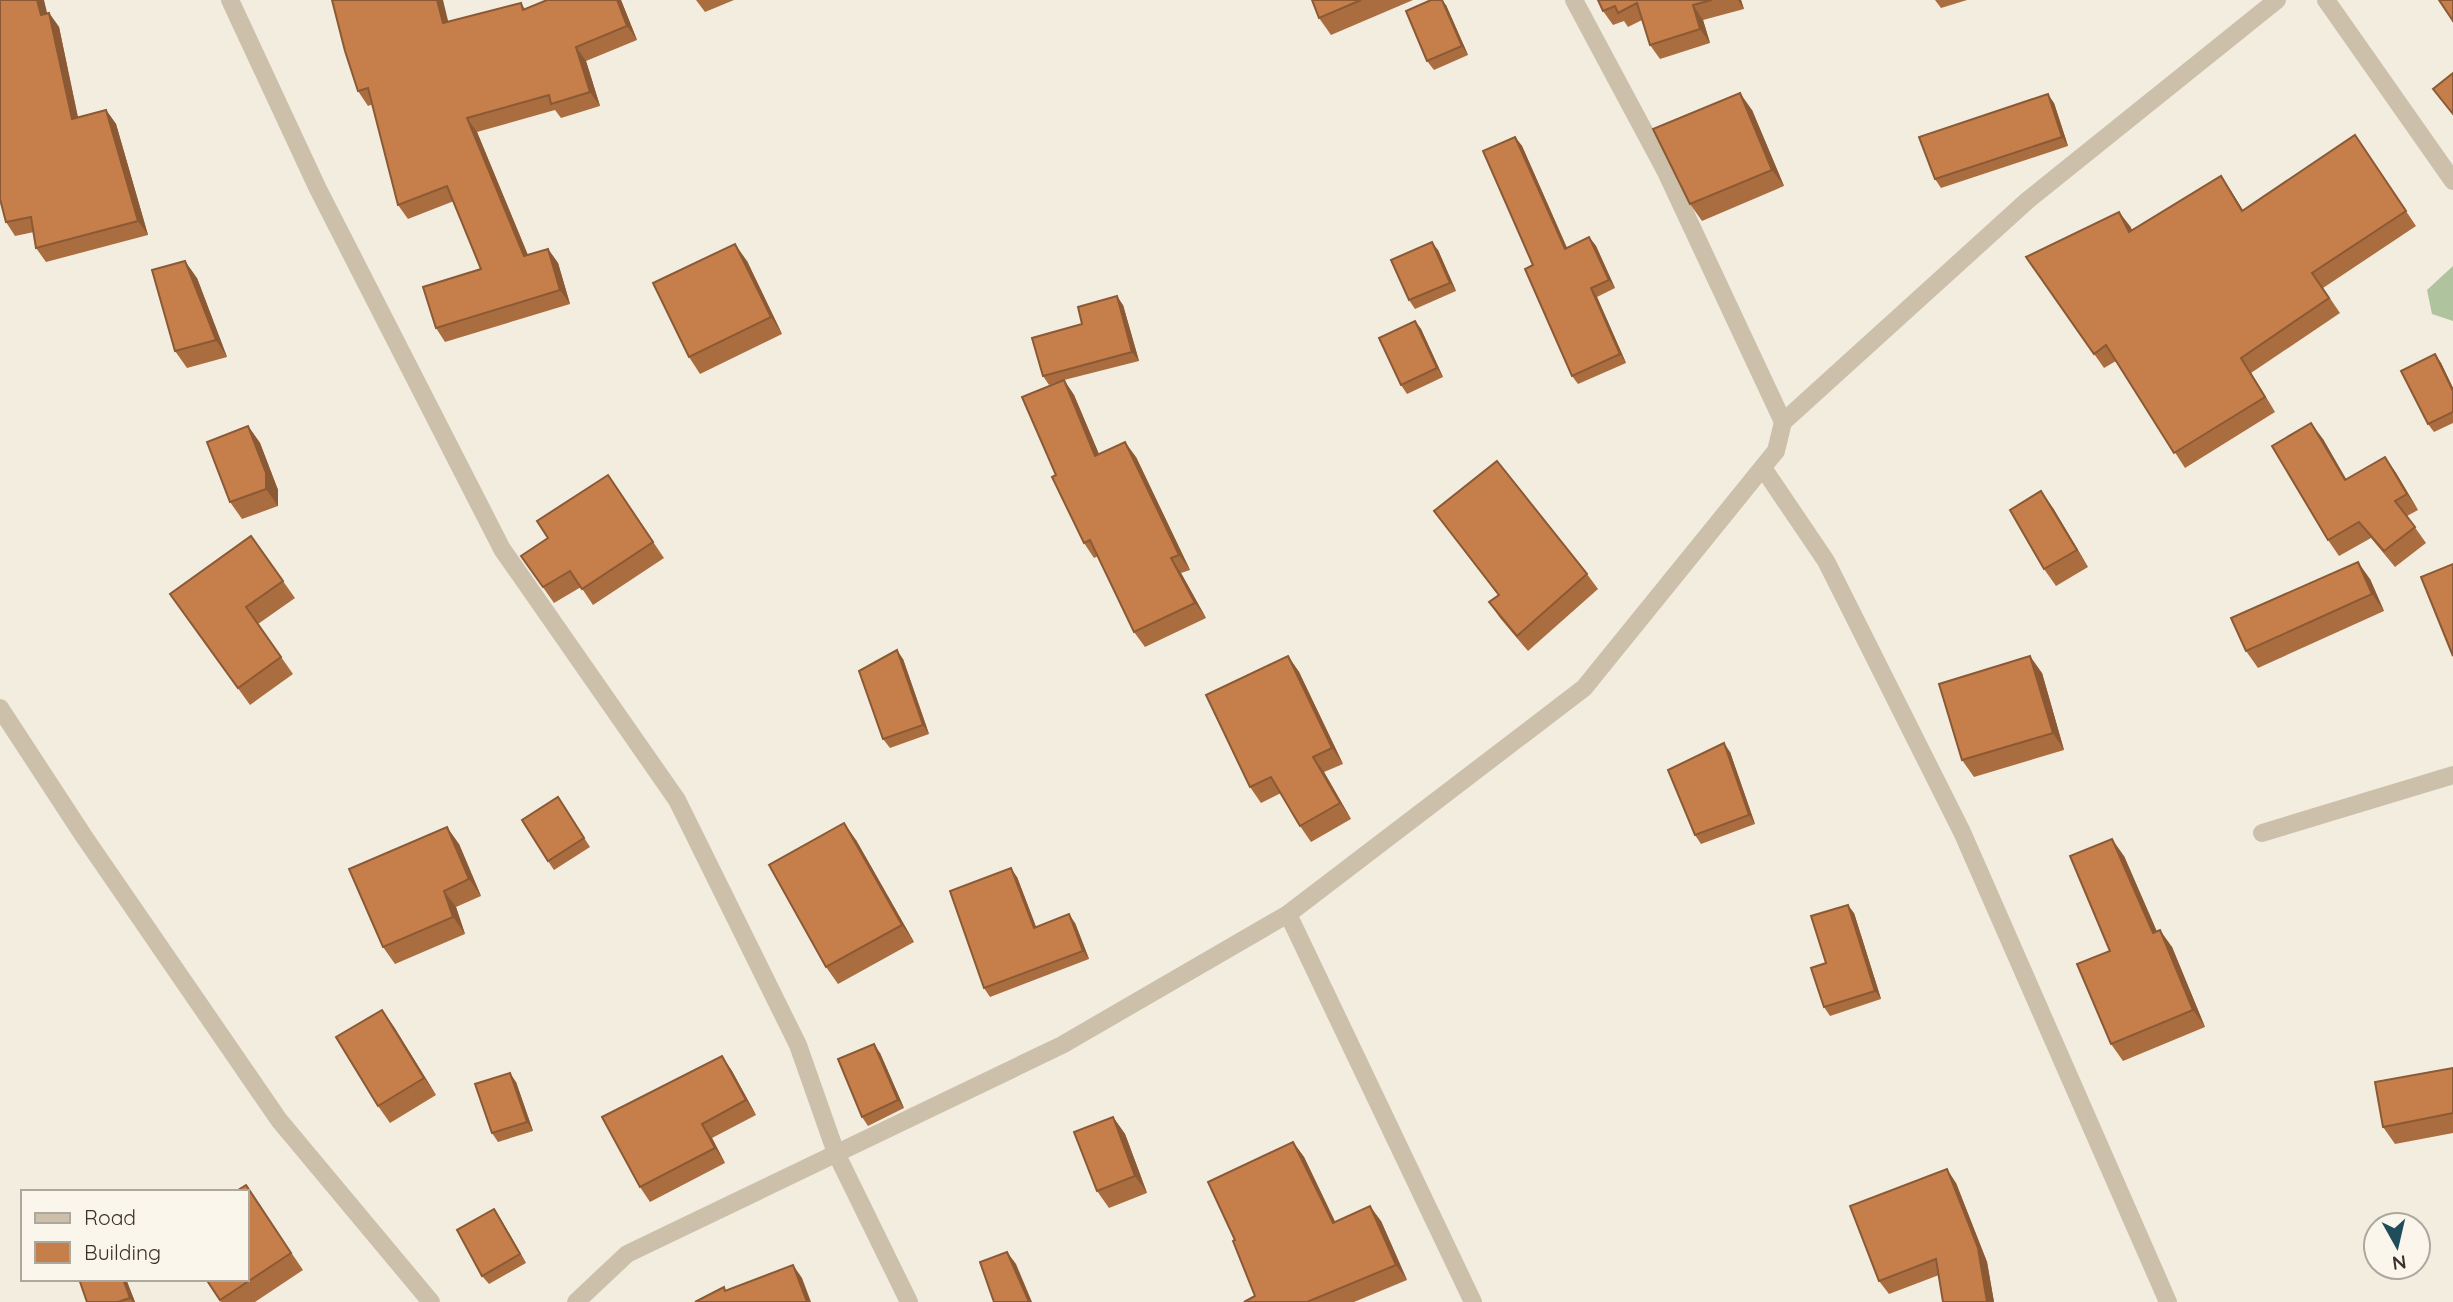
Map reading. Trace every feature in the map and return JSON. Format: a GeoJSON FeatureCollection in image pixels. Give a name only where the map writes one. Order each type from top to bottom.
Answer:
{"type":"FeatureCollection","features":[{"type":"Feature","properties":{"kind":"street"},"geometry":{"type":"LineString","coordinates":[[230,0],[318,189],[502,550],[677,800],[798,1045],[836,1153],[909,1302]]}},
{"type":"Feature","properties":{"kind":"street"},"geometry":{"type":"LineString","coordinates":[[1574,0],[1665,170],[1783,422]]}},
{"type":"Feature","properties":{"kind":"street"},"geometry":{"type":"LineString","coordinates":[[576,1302],[627,1254],[1062,1045],[1288,914],[1584,688],[1776,451],[1783,422],[2028,201],[2277,0]]}},
{"type":"Feature","properties":{"kind":"street"},"geometry":{"type":"LineString","coordinates":[[2326,0],[2453,181]]}},
{"type":"Feature","properties":{"kind":"street"},"geometry":{"type":"LineString","coordinates":[[1763,468],[1826,561],[1962,832],[2168,1302]]}},
{"type":"Feature","properties":{"kind":"street"},"geometry":{"type":"LineString","coordinates":[[0,708],[83,835],[279,1120],[431,1302]]}},
{"type":"Feature","properties":{"kind":"street"},"geometry":{"type":"LineString","coordinates":[[2262,833],[2453,775]]}},
{"type":"Feature","properties":{"kind":"street"},"geometry":{"type":"LineString","coordinates":[[1288,914],[1473,1302]]}},
{"type":"Feature","properties":{"kind":"green space"},"geometry":{"type":"Polygon","coordinates":[[[2453,266],[2453,321],[2432,314],[2427,290],[2453,266]]]}},
{"type":"Feature","properties":{"kind":"building"},"geometry":{"type":"Polygon","coordinates":[[[0,0],[37,0],[41,15],[49,13],[72,119],[106,110],[138,221],[36,248],[31,217],[6,222],[0,199],[0,0]]]}},
{"type":"Feature","properties":{"kind":"building"},"geometry":{"type":"Polygon","coordinates":[[[332,0],[437,0],[443,23],[521,3],[523,10],[547,0],[617,0],[627,26],[576,47],[590,92],[551,104],[549,95],[467,118],[524,256],[548,249],[560,290],[436,328],[423,287],[481,269],[447,186],[398,205],[368,88],[358,91],[332,0]]]}},
{"type":"Feature","properties":{"kind":"building"},"geometry":{"type":"Polygon","coordinates":[[[1312,0],[1361,0],[1319,18],[1312,0]]]}},
{"type":"Feature","properties":{"kind":"building"},"geometry":{"type":"Polygon","coordinates":[[[1431,0],[1442,0],[1462,46],[1427,61],[1406,11],[1431,0]]]}},
{"type":"Feature","properties":{"kind":"building"},"geometry":{"type":"Polygon","coordinates":[[[1598,0],[1712,0],[1693,5],[1700,29],[1650,45],[1637,3],[1618,13],[1615,6],[1603,11],[1598,0]]]}},
{"type":"Feature","properties":{"kind":"building"},"geometry":{"type":"Polygon","coordinates":[[[2439,0],[2453,0],[2453,21],[2439,0]]]}},
{"type":"Feature","properties":{"kind":"building"},"geometry":{"type":"Polygon","coordinates":[[[2453,73],[2453,114],[2433,89],[2453,73]]]}},
{"type":"Feature","properties":{"kind":"building"},"geometry":{"type":"Polygon","coordinates":[[[1740,93],[1772,170],[1690,204],[1653,129],[1740,93]]]}},
{"type":"Feature","properties":{"kind":"building"},"geometry":{"type":"Polygon","coordinates":[[[2048,94],[2062,137],[1935,179],[1919,137],[2048,94]]]}},
{"type":"Feature","properties":{"kind":"building"},"geometry":{"type":"Polygon","coordinates":[[[2355,135],[2406,211],[2312,273],[2329,298],[2241,358],[2265,397],[2174,453],[2106,345],[2094,354],[2026,257],[2119,212],[2129,232],[2221,176],[2242,211],[2355,135]]]}},
{"type":"Feature","properties":{"kind":"building"},"geometry":{"type":"Polygon","coordinates":[[[1515,137],[1565,249],[1589,237],[1609,280],[1591,288],[1620,354],[1572,376],[1525,269],[1533,265],[1483,151],[1515,137]]]}},
{"type":"Feature","properties":{"kind":"building"},"geometry":{"type":"Polygon","coordinates":[[[1432,242],[1450,283],[1409,300],[1391,260],[1432,242]]]}},
{"type":"Feature","properties":{"kind":"building"},"geometry":{"type":"Polygon","coordinates":[[[735,244],[771,317],[689,357],[653,283],[735,244]]]}},
{"type":"Feature","properties":{"kind":"building"},"geometry":{"type":"Polygon","coordinates":[[[185,261],[216,340],[175,351],[152,270],[185,261]]]}},
{"type":"Feature","properties":{"kind":"building"},"geometry":{"type":"Polygon","coordinates":[[[1117,296],[1132,352],[1043,376],[1032,338],[1082,324],[1078,307],[1117,296]]]}},
{"type":"Feature","properties":{"kind":"building"},"geometry":{"type":"Polygon","coordinates":[[[1415,321],[1437,368],[1401,385],[1379,338],[1415,321]]]}},
{"type":"Feature","properties":{"kind":"building"},"geometry":{"type":"Polygon","coordinates":[[[2435,354],[2453,391],[2453,412],[2428,424],[2401,371],[2435,354]]]}},
{"type":"Feature","properties":{"kind":"building"},"geometry":{"type":"Polygon","coordinates":[[[1064,380],[1095,456],[1125,442],[1179,555],[1171,558],[1195,603],[1134,632],[1090,540],[1084,543],[1052,477],[1056,475],[1022,397],[1064,380]]]}},
{"type":"Feature","properties":{"kind":"building"},"geometry":{"type":"Polygon","coordinates":[[[2311,423],[2345,480],[2385,457],[2407,494],[2395,501],[2415,527],[2384,551],[2359,522],[2328,540],[2272,446],[2311,423]]]}},
{"type":"Feature","properties":{"kind":"building"},"geometry":{"type":"Polygon","coordinates":[[[248,426],[266,473],[266,489],[230,502],[207,442],[248,426]]]}},
{"type":"Feature","properties":{"kind":"building"},"geometry":{"type":"Polygon","coordinates":[[[1497,461],[1587,574],[1517,636],[1489,602],[1499,595],[1434,511],[1497,461]]]}},
{"type":"Feature","properties":{"kind":"building"},"geometry":{"type":"Polygon","coordinates":[[[608,475],[653,542],[582,589],[570,571],[543,587],[521,556],[548,538],[537,521],[608,475]]]}},
{"type":"Feature","properties":{"kind":"building"},"geometry":{"type":"Polygon","coordinates":[[[2041,491],[2077,550],[2044,569],[2010,510],[2041,491]]]}},
{"type":"Feature","properties":{"kind":"building"},"geometry":{"type":"Polygon","coordinates":[[[251,536],[283,581],[246,607],[281,657],[238,688],[170,594],[251,536]]]}},
{"type":"Feature","properties":{"kind":"building"},"geometry":{"type":"Polygon","coordinates":[[[2358,562],[2372,594],[2246,651],[2231,618],[2358,562]]]}},
{"type":"Feature","properties":{"kind":"building"},"geometry":{"type":"Polygon","coordinates":[[[2453,564],[2453,656],[2421,577],[2453,564]]]}},
{"type":"Feature","properties":{"kind":"building"},"geometry":{"type":"Polygon","coordinates":[[[897,650],[923,725],[883,739],[859,671],[897,650]]]}},
{"type":"Feature","properties":{"kind":"building"},"geometry":{"type":"Polygon","coordinates":[[[1288,656],[1332,748],[1313,757],[1340,803],[1300,826],[1271,777],[1250,787],[1206,695],[1288,656]]]}},
{"type":"Feature","properties":{"kind":"building"},"geometry":{"type":"Polygon","coordinates":[[[2030,656],[2053,733],[1962,760],[1939,684],[2030,656]]]}},
{"type":"Feature","properties":{"kind":"building"},"geometry":{"type":"Polygon","coordinates":[[[1724,743],[1749,815],[1695,835],[1668,770],[1724,743]]]}},
{"type":"Feature","properties":{"kind":"building"},"geometry":{"type":"Polygon","coordinates":[[[558,797],[584,838],[548,861],[522,820],[558,797]]]}},
{"type":"Feature","properties":{"kind":"building"},"geometry":{"type":"Polygon","coordinates":[[[844,823],[902,925],[826,967],[769,865],[844,823]]]}},
{"type":"Feature","properties":{"kind":"building"},"geometry":{"type":"Polygon","coordinates":[[[447,827],[469,879],[444,891],[453,917],[383,947],[349,869],[447,827]]]}},
{"type":"Feature","properties":{"kind":"building"},"geometry":{"type":"Polygon","coordinates":[[[2112,839],[2153,933],[2160,930],[2193,1010],[2111,1044],[2077,964],[2110,951],[2070,856],[2112,839]]]}},
{"type":"Feature","properties":{"kind":"building"},"geometry":{"type":"Polygon","coordinates":[[[1011,868],[1034,928],[1069,914],[1083,951],[984,988],[950,891],[1011,868]]]}},
{"type":"Feature","properties":{"kind":"building"},"geometry":{"type":"Polygon","coordinates":[[[1848,905],[1875,991],[1824,1007],[1811,968],[1826,963],[1811,916],[1848,905]]]}},
{"type":"Feature","properties":{"kind":"building"},"geometry":{"type":"Polygon","coordinates":[[[382,1010],[424,1078],[378,1106],[336,1037],[382,1010]]]}},
{"type":"Feature","properties":{"kind":"building"},"geometry":{"type":"Polygon","coordinates":[[[874,1044],[898,1100],[862,1117],[838,1059],[874,1044]]]}},
{"type":"Feature","properties":{"kind":"building"},"geometry":{"type":"Polygon","coordinates":[[[722,1056],[746,1100],[702,1124],[715,1148],[640,1187],[602,1117],[722,1056]]]}},
{"type":"Feature","properties":{"kind":"building"},"geometry":{"type":"Polygon","coordinates":[[[2453,1068],[2453,1113],[2383,1127],[2375,1082],[2453,1068]]]}},
{"type":"Feature","properties":{"kind":"building"},"geometry":{"type":"Polygon","coordinates":[[[510,1073],[527,1122],[492,1133],[475,1084],[510,1073]]]}},
{"type":"Feature","properties":{"kind":"building"},"geometry":{"type":"Polygon","coordinates":[[[1113,1117],[1135,1176],[1097,1191],[1074,1132],[1113,1117]]]}},
{"type":"Feature","properties":{"kind":"building"},"geometry":{"type":"Polygon","coordinates":[[[1293,1142],[1333,1223],[1370,1206],[1396,1265],[1307,1302],[1244,1302],[1255,1296],[1233,1241],[1235,1240],[1208,1182],[1293,1142]]]}},
{"type":"Feature","properties":{"kind":"building"},"geometry":{"type":"Polygon","coordinates":[[[1947,1169],[1978,1248],[1987,1302],[1943,1302],[1936,1259],[1879,1281],[1850,1206],[1947,1169]]]}},
{"type":"Feature","properties":{"kind":"building"},"geometry":{"type":"Polygon","coordinates":[[[246,1185],[291,1253],[220,1300],[207,1281],[248,1281],[248,1190],[238,1190],[246,1185]]]}},
{"type":"Feature","properties":{"kind":"building"},"geometry":{"type":"Polygon","coordinates":[[[494,1209],[520,1254],[482,1276],[457,1230],[494,1209]]]}},
{"type":"Feature","properties":{"kind":"building"},"geometry":{"type":"Polygon","coordinates":[[[1007,1252],[1029,1302],[994,1302],[980,1262],[1007,1252]]]}},
{"type":"Feature","properties":{"kind":"building"},"geometry":{"type":"Polygon","coordinates":[[[793,1265],[807,1302],[695,1302],[724,1287],[725,1291],[793,1265]]]}},
{"type":"Feature","properties":{"kind":"building"},"geometry":{"type":"Polygon","coordinates":[[[80,1281],[124,1281],[130,1298],[118,1302],[87,1302],[80,1281]]]}}]}
